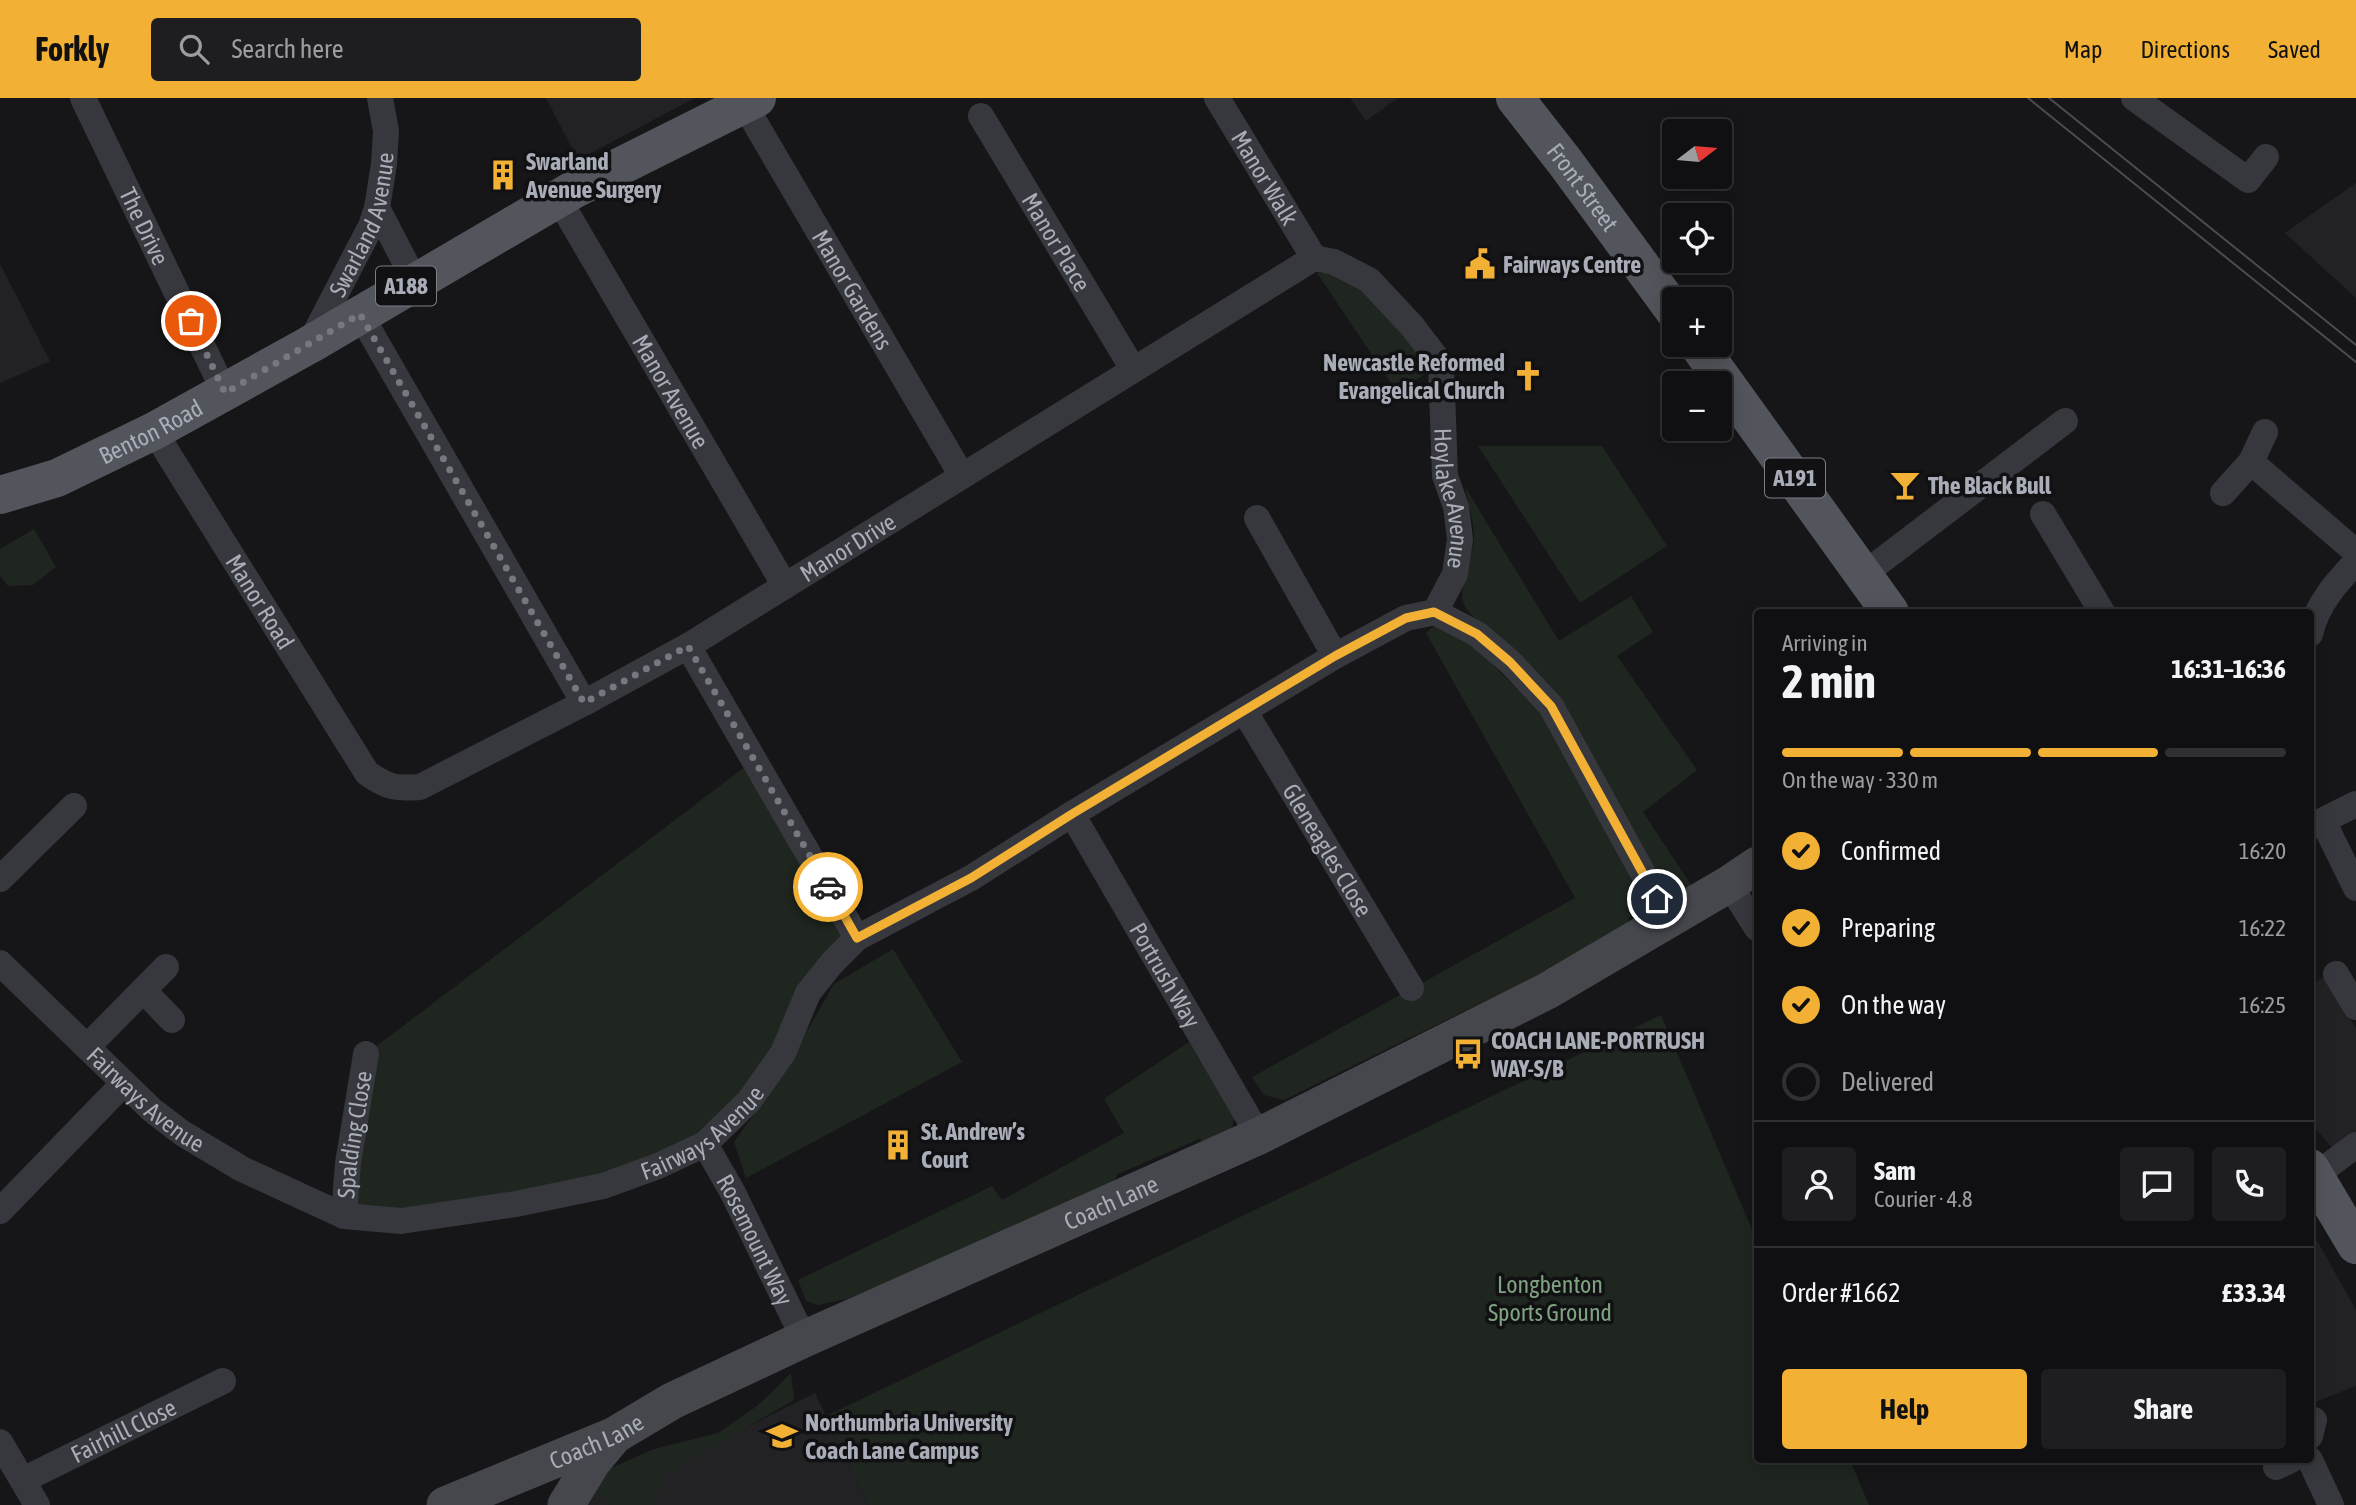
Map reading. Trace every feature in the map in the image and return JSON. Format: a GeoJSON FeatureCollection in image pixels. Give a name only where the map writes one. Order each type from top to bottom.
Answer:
{"type":"FeatureCollection","features":[{"type":"Feature","properties":{"kind":"main road","name":"Front Street"},"geometry":{"type":"LineString","coordinates":[[1515,98],[1662,294]]}},
{"type":"Feature","properties":{"kind":"main road","name":"Benton Road"},"geometry":{"type":"LineString","coordinates":[[0,495],[57,478],[154,431],[309,345],[558,198],[750,101]]}},
{"type":"Feature","properties":{"kind":"main road","name":"A191"},"geometry":{"type":"LineString","coordinates":[[1707,357],[1889,609]]}},
{"type":"Feature","properties":{"kind":"main road","name":"Benton Road"},"geometry":{"type":"LineString","coordinates":[[0,519],[23,509],[57,478]]}},
{"type":"Feature","properties":{"kind":"main road"},"geometry":{"type":"LineString","coordinates":[[2314,1174],[2356,1245]]}},
{"type":"Feature","properties":{"kind":"street","name":"The Drive"},"geometry":{"type":"LineString","coordinates":[[83,98],[225,393]]}},
{"type":"Feature","properties":{"kind":"street","name":"Swarland Avenue"},"geometry":{"type":"LineString","coordinates":[[309,345],[371,226],[377,208],[387,131],[380,98]]}},
{"type":"Feature","properties":{"kind":"street","name":"Manor Walk"},"geometry":{"type":"LineString","coordinates":[[1217,98],[1314,258]]}},
{"type":"Feature","properties":{"kind":"street"},"geometry":{"type":"LineString","coordinates":[[2134,98],[2248,180],[2266,157]]}},
{"type":"Feature","properties":{"kind":"street","name":"Manor Gardens"},"geometry":{"type":"LineString","coordinates":[[750,101],[962,476]]}},
{"type":"Feature","properties":{"kind":"street","name":"Manor Place"},"geometry":{"type":"LineString","coordinates":[[981,116],[1133,369]]}},
{"type":"Feature","properties":{"kind":"street","name":"Manor Avenue"},"geometry":{"type":"LineString","coordinates":[[558,198],[785,586]]}},
{"type":"Feature","properties":{"kind":"street"},"geometry":{"type":"LineString","coordinates":[[377,208],[415,281]]}},
{"type":"Feature","properties":{"kind":"street","name":"Manor Drive"},"geometry":{"type":"LineString","coordinates":[[367,773],[381,783],[397,789],[420,787],[584,703],[688,646],[1314,258]]}},
{"type":"Feature","properties":{"kind":"street","name":"Hoylake Avenue"},"geometry":{"type":"LineString","coordinates":[[1314,258],[1334,262],[1369,280],[1412,326],[1441,364],[1445,476],[1456,507],[1460,540],[1455,574],[1434,612]]}},
{"type":"Feature","properties":{"kind":"street"},"geometry":{"type":"LineString","coordinates":[[360,314],[584,703]]}},
{"type":"Feature","properties":{"kind":"street"},"geometry":{"type":"LineString","coordinates":[[1864,574],[2065,421]]}},
{"type":"Feature","properties":{"kind":"street","name":"Manor Road"},"geometry":{"type":"LineString","coordinates":[[154,431],[367,773]]}},
{"type":"Feature","properties":{"kind":"street"},"geometry":{"type":"LineString","coordinates":[[2223,493],[2251,463],[2265,432]]}},
{"type":"Feature","properties":{"kind":"street"},"geometry":{"type":"LineString","coordinates":[[2251,463],[2356,552]]}},
{"type":"Feature","properties":{"kind":"street"},"geometry":{"type":"LineString","coordinates":[[2043,514],[2100,609]]}},
{"type":"Feature","properties":{"kind":"street"},"geometry":{"type":"LineString","coordinates":[[1257,518],[1335,656]]}},
{"type":"Feature","properties":{"kind":"street"},"geometry":{"type":"LineString","coordinates":[[2314,620],[2323,601],[2356,562]]}},
{"type":"Feature","properties":{"kind":"street"},"geometry":{"type":"LineString","coordinates":[[1434,612],[1477,634],[1510,662],[1551,706],[1668,919]]}},
{"type":"Feature","properties":{"kind":"street","name":"Fairways Avenue"},"geometry":{"type":"LineString","coordinates":[[0,963],[152,1110],[181,1133],[242,1169],[344,1216],[401,1221],[516,1204],[603,1186],[658,1166],[705,1144],[749,1101],[783,1053],[808,993],[857,938],[971,878],[1335,656],[1406,618],[1434,612]]}},
{"type":"Feature","properties":{"kind":"street"},"geometry":{"type":"LineString","coordinates":[[688,646],[857,938]]}},
{"type":"Feature","properties":{"kind":"street","name":"Gleneagles Close"},"geometry":{"type":"LineString","coordinates":[[1245,712],[1411,988]]}},
{"type":"Feature","properties":{"kind":"street"},"geometry":{"type":"LineString","coordinates":[[2356,804],[2316,824],[2356,888]]}},
{"type":"Feature","properties":{"kind":"street"},"geometry":{"type":"LineString","coordinates":[[0,879],[74,806]]}},
{"type":"Feature","properties":{"kind":"street","name":"Portrush Way"},"geometry":{"type":"LineString","coordinates":[[1072,814],[1259,1136]]}},
{"type":"Feature","properties":{"kind":"street"},"geometry":{"type":"LineString","coordinates":[[1743,875],[1754,917]]}},
{"type":"Feature","properties":{"kind":"street","name":"Coach Lane"},"geometry":{"type":"LineString","coordinates":[[445,1505],[615,1435],[672,1401],[804,1339],[1259,1136],[1547,991],[1743,875]]}},
{"type":"Feature","properties":{"kind":"street"},"geometry":{"type":"LineString","coordinates":[[87,1047],[166,967]]}},
{"type":"Feature","properties":{"kind":"street"},"geometry":{"type":"LineString","coordinates":[[2336,974],[2356,1007]]}},
{"type":"Feature","properties":{"kind":"street"},"geometry":{"type":"LineString","coordinates":[[143,990],[172,1020]]}},
{"type":"Feature","properties":{"kind":"street","name":"Spalding Close"},"geometry":{"type":"LineString","coordinates":[[344,1216],[348,1163],[366,1054]]}},
{"type":"Feature","properties":{"kind":"street"},"geometry":{"type":"LineString","coordinates":[[0,1211],[124,1083]]}},
{"type":"Feature","properties":{"kind":"street","name":"Rosemount Way"},"geometry":{"type":"LineString","coordinates":[[705,1144],[733,1193],[804,1339]]}},
{"type":"Feature","properties":{"kind":"street"},"geometry":{"type":"LineString","coordinates":[[2314,1171],[2356,1146]]}},
{"type":"Feature","properties":{"kind":"street","name":"Fairhill Close"},"geometry":{"type":"LineString","coordinates":[[23,1480],[223,1381]]}},
{"type":"Feature","properties":{"kind":"street"},"geometry":{"type":"LineString","coordinates":[[566,1505],[593,1461],[615,1435]]}},
{"type":"Feature","properties":{"kind":"street"},"geometry":{"type":"LineString","coordinates":[[0,1442],[37,1505]]}},
{"type":"Feature","properties":{"kind":"street"},"geometry":{"type":"LineString","coordinates":[[2311,1463],[2331,1505]]}},
{"type":"Feature","properties":{"kind":"shaded area"},"geometry":{"type":"Polygon","coordinates":[[[546,98],[695,98],[578,160],[546,98]]]}},
{"type":"Feature","properties":{"kind":"shaded area"},"geometry":{"type":"Polygon","coordinates":[[[1350,98],[1398,98],[1366,121],[1350,98]]]}},
{"type":"Feature","properties":{"kind":"shaded area"},"geometry":{"type":"Polygon","coordinates":[[[2356,183],[2356,298],[2285,233],[2356,183]]]}},
{"type":"Feature","properties":{"kind":"shaded area"},"geometry":{"type":"Polygon","coordinates":[[[0,264],[50,361],[0,383],[0,264]]]}},
{"type":"Feature","properties":{"kind":"shaded area"},"geometry":{"type":"Polygon","coordinates":[[[2324,977],[2356,1028],[2356,1135],[2335,1151],[2314,1127],[2314,983],[2324,977]]]}},
{"type":"Feature","properties":{"kind":"shaded area"},"geometry":{"type":"Polygon","coordinates":[[[2314,1235],[2356,1310],[2356,1386],[2314,1402],[2314,1235]]]}},
{"type":"Feature","properties":{"kind":"shaded area","name":"Northumbria University Coach Lane Campus"},"geometry":{"type":"Polygon","coordinates":[[[815,1393],[869,1505],[555,1505],[689,1456],[815,1393]]]}},
{"type":"Feature","properties":{"kind":"green space"},"geometry":{"type":"Polygon","coordinates":[[[1317,273],[1344,274],[1397,325],[1435,368],[1397,392],[1317,273]]]}},
{"type":"Feature","properties":{"kind":"green space"},"geometry":{"type":"Polygon","coordinates":[[[1478,446],[1602,446],[1667,546],[1580,603],[1478,446]]]}},
{"type":"Feature","properties":{"kind":"green space"},"geometry":{"type":"Polygon","coordinates":[[[1465,487],[1559,641],[1631,596],[1653,632],[1617,656],[1697,770],[1643,812],[1697,894],[1677,898],[1662,894],[1495,633],[1477,620],[1463,602],[1474,537],[1465,487]]]}},
{"type":"Feature","properties":{"kind":"green space"},"geometry":{"type":"Polygon","coordinates":[[[34,529],[56,567],[33,585],[8,586],[0,576],[0,549],[34,529]]]}},
{"type":"Feature","properties":{"kind":"green space"},"geometry":{"type":"Polygon","coordinates":[[[1437,623],[1453,631],[1488,660],[1544,716],[1617,843],[1637,896],[1627,925],[1614,937],[1284,1100],[1264,1095],[1252,1077],[1575,898],[1426,633],[1437,623]]]}},
{"type":"Feature","properties":{"kind":"green space"},"geometry":{"type":"Polygon","coordinates":[[[754,760],[857,938],[705,1144],[603,1186],[344,1216],[366,1054],[754,760]]]}},
{"type":"Feature","properties":{"kind":"green space"},"geometry":{"type":"Polygon","coordinates":[[[893,949],[962,1062],[746,1178],[734,1142],[780,1078],[834,984],[893,949]]]}},
{"type":"Feature","properties":{"kind":"green space","name":"Longbenton Sports Ground"},"geometry":{"type":"Polygon","coordinates":[[[1661,1015],[1754,1234],[1754,1463],[1851,1463],[1869,1505],[869,1505],[826,1416],[1661,1015]]]}},
{"type":"Feature","properties":{"kind":"green space"},"geometry":{"type":"Polygon","coordinates":[[[1189,1042],[1212,1080],[1236,1109],[1231,1133],[1209,1144],[1199,1139],[1118,1174],[1111,1186],[847,1299],[818,1305],[806,1301],[798,1280],[992,1186],[1002,1200],[1124,1133],[1104,1099],[1189,1042]]]}},
{"type":"Feature","properties":{"kind":"green space"},"geometry":{"type":"Polygon","coordinates":[[[791,1373],[794,1400],[660,1477],[656,1505],[611,1505],[593,1490],[611,1468],[654,1449],[718,1433],[757,1406],[791,1373]]]}},
{"type":"Feature","properties":{"kind":"tram line"},"geometry":{"type":"LineString","coordinates":[[2028,98],[2356,362]]}},
{"type":"Feature","properties":{"kind":"tram line"},"geometry":{"type":"LineString","coordinates":[[2049,98],[2356,345]]}},
{"type":"Feature","properties":{"kind":"way so far"},"geometry":{"type":"LineString","coordinates":[[191,321],[225,393],[360,314],[584,703],[688,646],[828,887]]}},
{"type":"Feature","properties":{"kind":"place","name":"Swarland Avenue Surgery"},"geometry":{"type":"Point","coordinates":[503,175]}},
{"type":"Feature","properties":{"kind":"place","name":"Fairways Centre"},"geometry":{"type":"Point","coordinates":[1480,264]}},
{"type":"Feature","properties":{"kind":"place","name":"Newcastle Reformed Evangelical Church"},"geometry":{"type":"Point","coordinates":[1528,376]}},
{"type":"Feature","properties":{"kind":"place","name":"The Black Bull"},"geometry":{"type":"Point","coordinates":[1905,485]}},
{"type":"Feature","properties":{"kind":"place","name":"COACH LANE-PORTRUSH WAY-S/B"},"geometry":{"type":"Point","coordinates":[1468,1054]}},
{"type":"Feature","properties":{"kind":"place","name":"St. Andrew’s Court"},"geometry":{"type":"Point","coordinates":[898,1145]}},
{"type":"Feature","properties":{"kind":"place","name":"Northumbria University Coach Lane Campus"},"geometry":{"type":"Point","coordinates":[782,1436]}},
{"type":"Feature","properties":{"kind":"route"},"geometry":{"type":"LineString","coordinates":[[828,887],[857,938],[971,878],[1335,656],[1406,618],[1434,612],[1477,634],[1510,662],[1551,706],[1657,899]]}}]}
